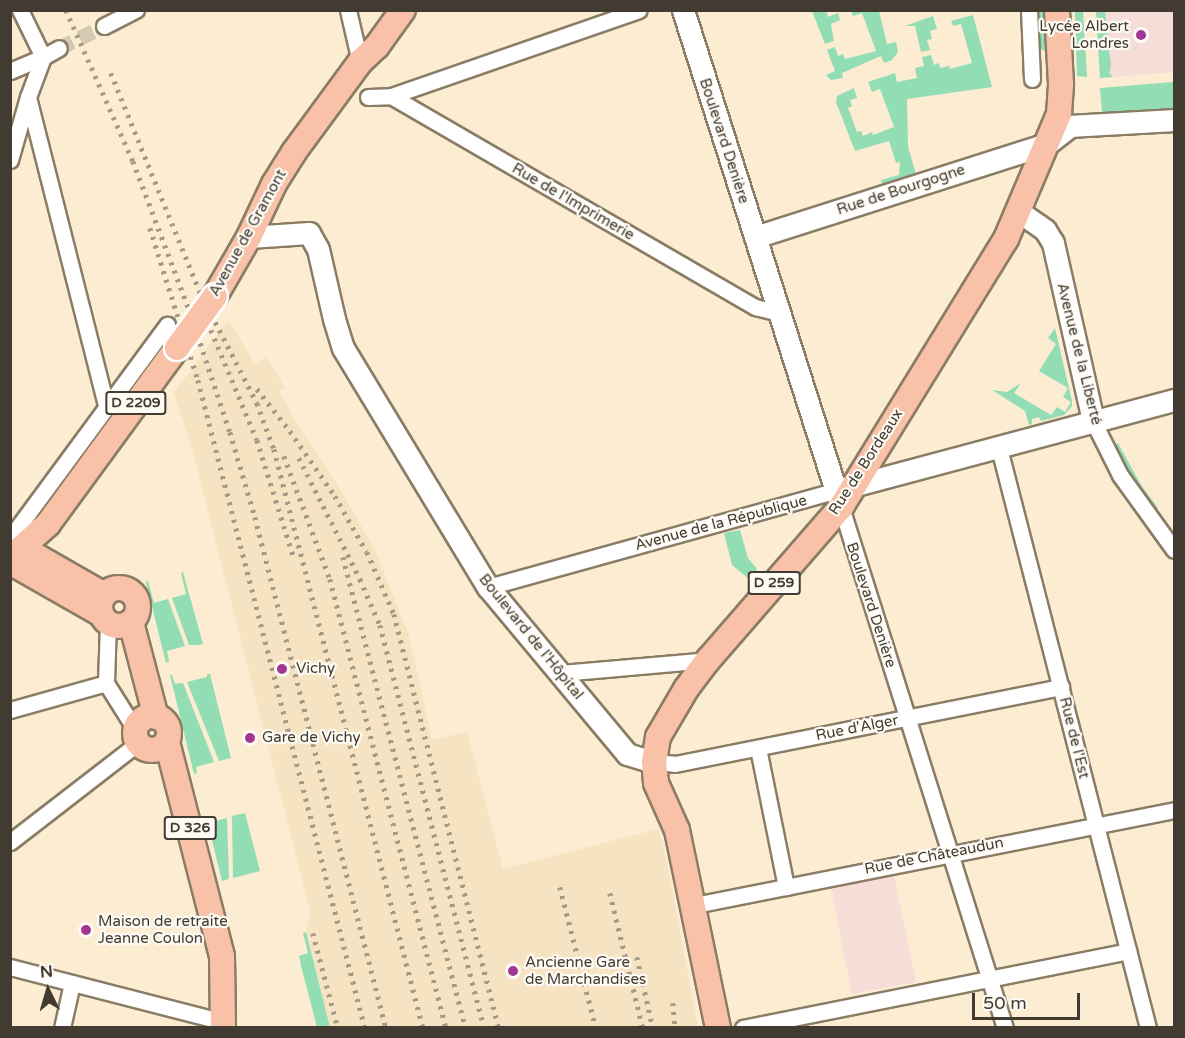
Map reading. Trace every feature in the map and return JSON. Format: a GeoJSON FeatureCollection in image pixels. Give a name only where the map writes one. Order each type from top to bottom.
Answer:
{"type":"FeatureCollection","features":[{"type":"Feature","properties":{"kind":"main road","name":"Avenue de Gramont"},"geometry":{"type":"LineString","coordinates":[[10,560],[48,524],[215,296],[249,237],[273,184],[294,152],[360,62],[377,46],[403,10]]}},
{"type":"Feature","properties":{"kind":"main road"},"geometry":{"type":"LineString","coordinates":[[1023,215],[1064,120],[1057,10]]}},
{"type":"Feature","properties":{"kind":"main road"},"geometry":{"type":"LineString","coordinates":[[1023,215],[1047,144],[1073,108],[1071,10]]}},
{"type":"Feature","properties":{"kind":"main road","name":"Rue de Bordeaux"},"geometry":{"type":"LineString","coordinates":[[654,762],[660,731],[686,689],[844,494],[1023,215]]}},
{"type":"Feature","properties":{"kind":"main road","name":"Avenue de Gramont"},"geometry":{"type":"LineString","coordinates":[[36,556],[69,525],[95,457]]}},
{"type":"Feature","properties":{"kind":"main road"},"geometry":{"type":"LineString","coordinates":[[10,560],[36,556],[113,616],[149,733]]}},
{"type":"Feature","properties":{"kind":"main road"},"geometry":{"type":"LineString","coordinates":[[10,560],[113,616]]}},
{"type":"Feature","properties":{"kind":"main road","name":"D 326"},"geometry":{"type":"LineString","coordinates":[[149,733],[174,766],[222,956],[224,1025]]}},
{"type":"Feature","properties":{"kind":"main road"},"geometry":{"type":"LineString","coordinates":[[654,762],[656,783],[677,830],[695,905],[718,1028]]}},
{"type":"Feature","properties":{"kind":"street"},"geometry":{"type":"LineString","coordinates":[[10,160],[28,97],[43,57],[20,10]]}},
{"type":"Feature","properties":{"kind":"street"},"geometry":{"type":"LineString","coordinates":[[104,26],[136,10]]}},
{"type":"Feature","properties":{"kind":"street"},"geometry":{"type":"LineString","coordinates":[[348,10],[360,62]]}},
{"type":"Feature","properties":{"kind":"street"},"geometry":{"type":"LineString","coordinates":[[368,97],[391,96],[639,10]]}},
{"type":"Feature","properties":{"kind":"street","name":"Boulevard Denière"},"geometry":{"type":"LineString","coordinates":[[683,10],[779,313],[844,494],[907,718],[1005,1028]]}},
{"type":"Feature","properties":{"kind":"street"},"geometry":{"type":"LineString","coordinates":[[1029,10],[1032,79]]}},
{"type":"Feature","properties":{"kind":"street"},"geometry":{"type":"LineString","coordinates":[[10,71],[60,48]]}},
{"type":"Feature","properties":{"kind":"street","name":"Rue de l'Imprimerie"},"geometry":{"type":"LineString","coordinates":[[391,96],[755,308],[779,313]]}},
{"type":"Feature","properties":{"kind":"street"},"geometry":{"type":"LineString","coordinates":[[28,97],[105,405]]}},
{"type":"Feature","properties":{"kind":"street"},"geometry":{"type":"LineString","coordinates":[[1064,120],[1174,120]]}},
{"type":"Feature","properties":{"kind":"street"},"geometry":{"type":"LineString","coordinates":[[15,144],[43,162]]}},
{"type":"Feature","properties":{"kind":"street","name":"Rue de Bourgogne"},"geometry":{"type":"LineString","coordinates":[[755,237],[1047,144]]}},
{"type":"Feature","properties":{"kind":"street","name":"Avenue de la Liberté"},"geometry":{"type":"LineString","coordinates":[[1023,215],[1046,230],[1053,243],[1093,421],[1120,475],[1174,550]]}},
{"type":"Feature","properties":{"kind":"street","name":"Boulevard de l'Hôpital"},"geometry":{"type":"LineString","coordinates":[[249,237],[309,233],[318,249],[334,320],[343,348],[488,587],[627,753],[654,762]]}},
{"type":"Feature","properties":{"kind":"street"},"geometry":{"type":"LineString","coordinates":[[10,538],[105,405],[167,325]]}},
{"type":"Feature","properties":{"kind":"street","name":"Avenue de la République"},"geometry":{"type":"LineString","coordinates":[[488,587],[844,494],[1093,421],[1174,400]]}},
{"type":"Feature","properties":{"kind":"street","name":"Rue de l'Est"},"geometry":{"type":"LineString","coordinates":[[999,448],[1148,1028]]}},
{"type":"Feature","properties":{"kind":"street"},"geometry":{"type":"LineString","coordinates":[[10,842],[149,733],[106,683],[113,616]]}},
{"type":"Feature","properties":{"kind":"street"},"geometry":{"type":"LineString","coordinates":[[560,673],[708,660]]}},
{"type":"Feature","properties":{"kind":"street"},"geometry":{"type":"LineString","coordinates":[[10,710],[106,683]]}},
{"type":"Feature","properties":{"kind":"street","name":"Rue d'Alger"},"geometry":{"type":"LineString","coordinates":[[654,762],[675,764],[1061,687]]}},
{"type":"Feature","properties":{"kind":"street"},"geometry":{"type":"LineString","coordinates":[[758,748],[786,886]]}},
{"type":"Feature","properties":{"kind":"street","name":"Rue de Châteaudun"},"geometry":{"type":"LineString","coordinates":[[695,905],[1174,810]]}},
{"type":"Feature","properties":{"kind":"street"},"geometry":{"type":"LineString","coordinates":[[743,1028],[1128,951]]}},
{"type":"Feature","properties":{"kind":"street"},"geometry":{"type":"LineString","coordinates":[[10,967],[224,1025]]}},
{"type":"Feature","properties":{"kind":"street"},"geometry":{"type":"LineString","coordinates":[[62,1028],[72,983]]}},
{"type":"Feature","properties":{"kind":"shaded area","name":"Lycée Albert Londres"},"geometry":{"type":"Polygon","coordinates":[[[1105,11],[1174,11],[1174,72],[1113,77],[1109,73],[1105,11]]]}},
{"type":"Feature","properties":{"kind":"shaded area"},"geometry":{"type":"Polygon","coordinates":[[[228,320],[255,363],[267,357],[285,388],[279,391],[375,550],[409,636],[432,740],[467,732],[503,869],[658,829],[666,857],[698,1027],[330,1027],[306,932],[310,911],[190,441],[174,393],[228,320]]]}},
{"type":"Feature","properties":{"kind":"shaded area"},"geometry":{"type":"Polygon","coordinates":[[[894,876],[916,982],[852,994],[831,888],[894,876]]]}},
{"type":"Feature","properties":{"kind":"green space"},"geometry":{"type":"Polygon","coordinates":[[[812,11],[826,11],[828,17],[838,13],[840,20],[831,24],[834,41],[825,44],[812,11]]]}},
{"type":"Feature","properties":{"kind":"green space"},"geometry":{"type":"Polygon","coordinates":[[[851,11],[879,11],[887,44],[896,42],[898,52],[892,60],[884,63],[881,56],[842,73],[843,78],[831,80],[826,75],[835,71],[827,50],[835,47],[838,56],[843,54],[845,59],[876,51],[862,13],[853,16],[851,11]]]}},
{"type":"Feature","properties":{"kind":"green space"},"geometry":{"type":"Polygon","coordinates":[[[1035,11],[1054,11],[1050,55],[1037,46],[1035,11]]]}},
{"type":"Feature","properties":{"kind":"green space"},"geometry":{"type":"Polygon","coordinates":[[[1075,11],[1083,11],[1087,77],[1077,76],[1075,11]]]}},
{"type":"Feature","properties":{"kind":"green space"},"geometry":{"type":"Polygon","coordinates":[[[1096,11],[1105,11],[1111,67],[1109,73],[1113,77],[1100,78],[1096,11]]]}},
{"type":"Feature","properties":{"kind":"green space"},"geometry":{"type":"Polygon","coordinates":[[[973,15],[992,87],[907,99],[908,147],[916,174],[882,184],[881,180],[899,175],[900,162],[896,163],[889,141],[855,151],[836,102],[837,96],[854,88],[857,98],[850,100],[852,106],[848,108],[857,132],[861,131],[863,136],[872,132],[873,135],[894,127],[880,89],[872,92],[868,82],[895,73],[897,82],[917,78],[915,68],[924,66],[922,57],[931,55],[934,65],[939,63],[940,68],[949,66],[950,69],[972,63],[961,24],[953,26],[951,21],[973,15]]]}},
{"type":"Feature","properties":{"kind":"green space"},"geometry":{"type":"Polygon","coordinates":[[[933,16],[937,29],[930,31],[932,39],[927,40],[930,50],[921,52],[915,26],[905,26],[933,16]]]}},
{"type":"Feature","properties":{"kind":"green space"},"geometry":{"type":"Polygon","coordinates":[[[1174,82],[1174,108],[1102,113],[1100,88],[1174,82]]]}},
{"type":"Feature","properties":{"kind":"green space"},"geometry":{"type":"Polygon","coordinates":[[[1055,328],[1072,406],[1064,415],[1041,421],[1039,417],[1032,419],[1032,424],[1029,425],[1025,411],[992,390],[1007,392],[1021,383],[1014,393],[1051,415],[1057,407],[1065,412],[1071,402],[1063,397],[1068,388],[1039,371],[1056,344],[1048,338],[1055,328]]]}},
{"type":"Feature","properties":{"kind":"green space"},"geometry":{"type":"Polygon","coordinates":[[[1118,443],[1141,485],[1158,508],[1154,511],[1126,472],[1112,446],[1118,443]]]}},
{"type":"Feature","properties":{"kind":"green space"},"geometry":{"type":"Polygon","coordinates":[[[740,530],[748,558],[757,569],[749,579],[732,565],[724,533],[740,530]]]}},
{"type":"Feature","properties":{"kind":"green space"},"geometry":{"type":"Polygon","coordinates":[[[183,572],[203,644],[199,645],[189,645],[172,598],[186,594],[181,573],[183,572]]]}},
{"type":"Feature","properties":{"kind":"green space"},"geometry":{"type":"Polygon","coordinates":[[[148,581],[154,603],[168,599],[185,646],[167,651],[169,662],[166,663],[146,582],[148,581]]]}},
{"type":"Feature","properties":{"kind":"green space"},"geometry":{"type":"Polygon","coordinates":[[[207,674],[210,674],[231,758],[219,761],[187,682],[207,677],[207,674]]]}},
{"type":"Feature","properties":{"kind":"green space"},"geometry":{"type":"Polygon","coordinates":[[[170,675],[175,684],[183,683],[214,762],[196,767],[197,773],[194,774],[170,675]]]}},
{"type":"Feature","properties":{"kind":"green space"},"geometry":{"type":"Polygon","coordinates":[[[245,813],[260,871],[233,878],[232,816],[245,813]]]}},
{"type":"Feature","properties":{"kind":"green space"},"geometry":{"type":"Polygon","coordinates":[[[206,816],[209,816],[211,822],[227,818],[229,879],[222,881],[206,816]]]}},
{"type":"Feature","properties":{"kind":"green space"},"geometry":{"type":"Polygon","coordinates":[[[306,932],[330,1027],[317,1027],[301,966],[299,956],[308,953],[303,933],[306,932]]]}},
{"type":"Feature","properties":{"kind":"tunnel"},"geometry":{"type":"LineString","coordinates":[[59,48],[104,26]]}},
{"type":"Feature","properties":{"kind":"railway"},"geometry":{"type":"LineString","coordinates":[[66,10],[133,161],[189,309],[230,432],[255,517],[386,1028]]}},
{"type":"Feature","properties":{"kind":"railway"},"geometry":{"type":"LineString","coordinates":[[111,73],[199,290],[257,403],[274,449],[423,1028]]}},
{"type":"Feature","properties":{"kind":"railway"},"geometry":{"type":"LineString","coordinates":[[150,228],[198,380],[365,1028]]}},
{"type":"Feature","properties":{"kind":"railway"},"geometry":{"type":"LineString","coordinates":[[211,330],[257,440],[294,558]]}},
{"type":"Feature","properties":{"kind":"railway"},"geometry":{"type":"LineString","coordinates":[[257,389],[290,431],[335,496],[367,552],[394,614],[499,1028]]}},
{"type":"Feature","properties":{"kind":"railway"},"geometry":{"type":"LineString","coordinates":[[284,456],[330,579],[446,1028]]}},
{"type":"Feature","properties":{"kind":"railway"},"geometry":{"type":"LineString","coordinates":[[299,458],[360,579],[380,625],[484,1028]]}},
{"type":"Feature","properties":{"kind":"railway"},"geometry":{"type":"LineString","coordinates":[[343,557],[466,1028]]}},
{"type":"Feature","properties":{"kind":"railway"},"geometry":{"type":"LineString","coordinates":[[560,887],[596,1028]]}},
{"type":"Feature","properties":{"kind":"railway"},"geometry":{"type":"LineString","coordinates":[[610,893],[643,1028]]}},
{"type":"Feature","properties":{"kind":"railway"},"geometry":{"type":"LineString","coordinates":[[313,933],[338,1028]]}},
{"type":"Feature","properties":{"kind":"railway"},"geometry":{"type":"LineString","coordinates":[[637,957],[653,1028]]}},
{"type":"Feature","properties":{"kind":"railway"},"geometry":{"type":"LineString","coordinates":[[673,1003],[675,1028]]}},
{"type":"Feature","properties":{"kind":"place","name":"Lycée Albert Londres"},"geometry":{"type":"Point","coordinates":[1141,35]}},
{"type":"Feature","properties":{"kind":"place","name":"Vichy"},"geometry":{"type":"Point","coordinates":[282,669]}},
{"type":"Feature","properties":{"kind":"place","name":"Gare de Vichy"},"geometry":{"type":"Point","coordinates":[250,738]}},
{"type":"Feature","properties":{"kind":"place","name":"Maison de retraite Jeanne Coulon"},"geometry":{"type":"Point","coordinates":[86,930]}},
{"type":"Feature","properties":{"kind":"place","name":"Ancienne Gare de Marchandises"},"geometry":{"type":"Point","coordinates":[513,971]}}]}
